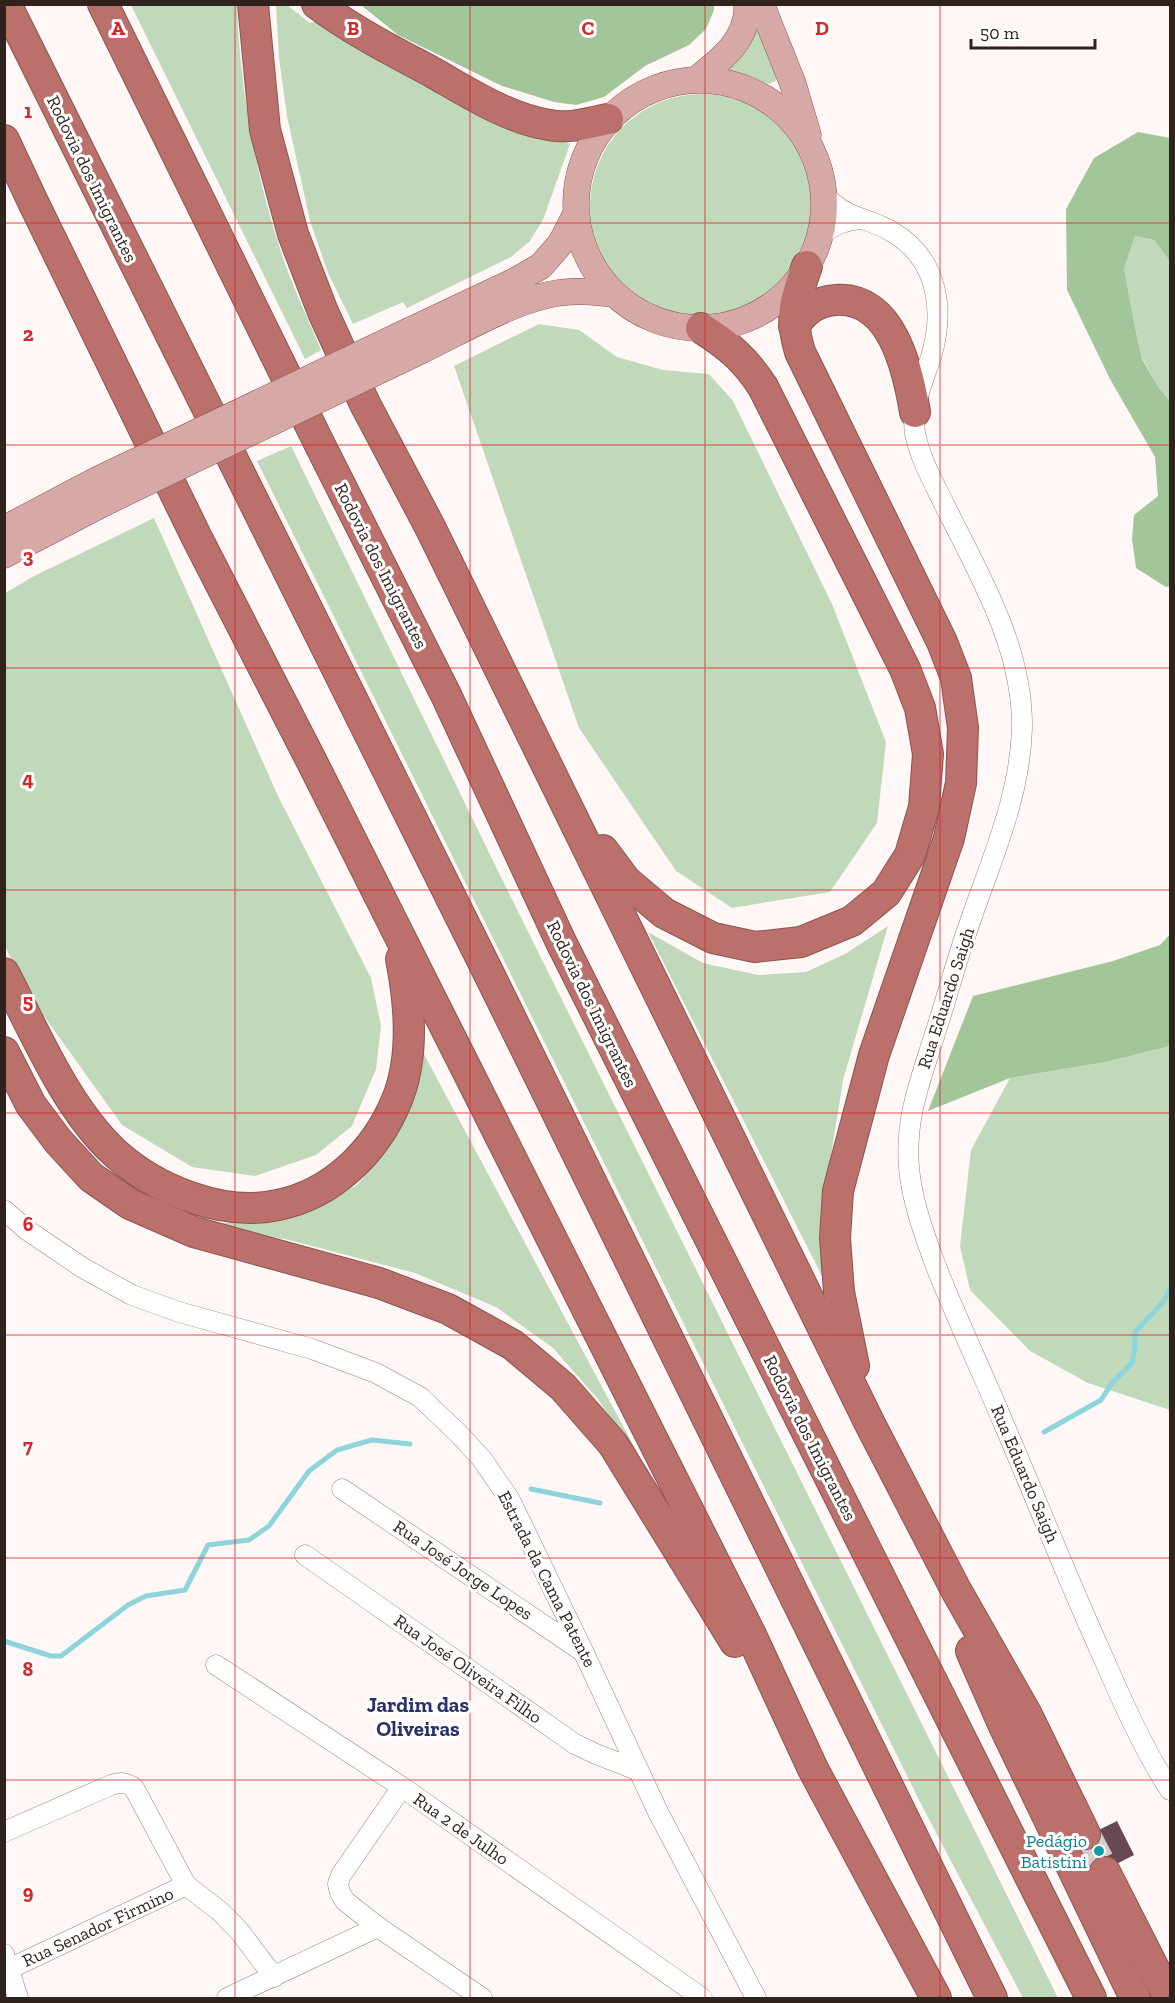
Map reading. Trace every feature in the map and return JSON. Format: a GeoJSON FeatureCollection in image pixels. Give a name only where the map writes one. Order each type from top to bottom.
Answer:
{"type":"FeatureCollection","features":[{"type":"Feature","properties":{"kind":"highway","name":"Rodovia dos Imigrantes"},"geometry":{"type":"LineString","coordinates":[[6,4],[492,980],[992,1998]]}},
{"type":"Feature","properties":{"kind":"highway","name":"Rodovia dos Imigrantes"},"geometry":{"type":"LineString","coordinates":[[103,4],[446,695],[561,942],[1091,1998]]}},
{"type":"Feature","properties":{"kind":"highway"},"geometry":{"type":"LineString","coordinates":[[253,4],[265,130],[292,234],[323,312],[365,404],[435,538],[870,1424],[956,1590],[1027,1715],[1085,1834]]}},
{"type":"Feature","properties":{"kind":"highway"},"geometry":{"type":"LineString","coordinates":[[319,6],[373,40],[506,112],[532,122],[552,126],[573,126],[608,119]]}},
{"type":"Feature","properties":{"kind":"highway"},"geometry":{"type":"LineString","coordinates":[[4,140],[197,538],[260,658],[751,1635],[813,1769]]}},
{"type":"Feature","properties":{"kind":"highway"},"geometry":{"type":"LineString","coordinates":[[4,154],[33,202]]}},
{"type":"Feature","properties":{"kind":"highway"},"geometry":{"type":"LineString","coordinates":[[807,266],[793,315],[800,352],[942,642],[956,678],[963,728],[961,783],[949,838],[874,1054],[838,1191],[835,1238],[839,1292],[849,1348],[870,1424]]}},
{"type":"Feature","properties":{"kind":"highway"},"geometry":{"type":"LineString","coordinates":[[794,326],[805,312],[815,305],[829,301],[846,300],[870,309],[884,323],[900,352],[915,412]]}},
{"type":"Feature","properties":{"kind":"highway"},"geometry":{"type":"LineString","coordinates":[[563,798],[626,881],[664,914],[713,938],[755,947],[801,942],[852,921],[886,893],[910,855],[924,807],[927,754],[920,708],[905,669],[763,387],[743,359],[700,328]]}},
{"type":"Feature","properties":{"kind":"highway"},"geometry":{"type":"LineString","coordinates":[[4,973],[63,1085],[86,1122],[116,1154],[158,1184],[199,1200],[240,1208],[278,1205],[314,1193],[347,1172],[377,1140],[397,1101],[405,1067],[409,1027],[407,992],[395,927]]}},
{"type":"Feature","properties":{"kind":"highway"},"geometry":{"type":"LineString","coordinates":[[4,1052],[31,1105],[58,1141],[91,1177],[130,1204],[194,1232],[379,1283],[447,1308],[513,1345],[563,1387],[613,1444],[813,1769],[936,1998]]}},
{"type":"Feature","properties":{"kind":"highway"},"geometry":{"type":"LineString","coordinates":[[956,1590],[952,1608],[1004,1726],[1135,1998]]}},
{"type":"Feature","properties":{"kind":"highway"},"geometry":{"type":"LineString","coordinates":[[1105,1872],[1169,1998]]}},
{"type":"Feature","properties":{"kind":"main road"},"geometry":{"type":"LineString","coordinates":[[697,79],[735,45],[741,34],[747,4]]}},
{"type":"Feature","properties":{"kind":"main road"},"geometry":{"type":"LineString","coordinates":[[761,4],[793,84],[819,168],[824,196],[821,235],[807,266],[788,291],[762,311],[733,323],[700,328],[675,326],[634,309],[614,294],[599,277],[587,258],[575,216],[575,190],[581,164],[592,140],[608,119],[644,92],[678,81],[697,79],[739,86],[771,101],[792,120],[811,147]]}},
{"type":"Feature","properties":{"kind":"main road"},"geometry":{"type":"LineString","coordinates":[[4,529],[103,490],[417,340],[535,269],[561,243],[575,216]]}},
{"type":"Feature","properties":{"kind":"main road"},"geometry":{"type":"LineString","coordinates":[[417,340],[547,295],[575,292],[614,294]]}},
{"type":"Feature","properties":{"kind":"main road"},"geometry":{"type":"LineString","coordinates":[[4,555],[103,490]]}},
{"type":"Feature","properties":{"kind":"street","name":"Rua Eduardo Saigh"},"geometry":{"type":"LineString","coordinates":[[824,196],[845,212],[880,225],[902,238],[921,256],[932,276],[938,304],[937,334],[915,412],[915,432],[924,462],[989,595],[1009,642],[1020,689],[1022,710],[1020,757],[1010,807],[958,956],[912,1107],[908,1147],[914,1199],[947,1294],[1075,1595],[1145,1749],[1170,1790]]}},
{"type":"Feature","properties":{"kind":"street"},"geometry":{"type":"LineString","coordinates":[[821,235],[844,221],[862,219]]}},
{"type":"Feature","properties":{"kind":"street","name":"Estrada da Cama Patente"},"geometry":{"type":"LineString","coordinates":[[4,1210],[27,1230],[83,1268],[132,1295],[179,1312],[312,1349],[376,1373],[420,1397],[458,1433],[482,1459],[510,1500],[657,1812],[756,1998]]}},
{"type":"Feature","properties":{"kind":"street","name":"Rua José Jorge Lopes"},"geometry":{"type":"LineString","coordinates":[[342,1489],[584,1653]]}},
{"type":"Feature","properties":{"kind":"street","name":"Rua José Oliveira Filho"},"geometry":{"type":"LineString","coordinates":[[305,1555],[574,1744],[638,1770]]}},
{"type":"Feature","properties":{"kind":"street","name":"Rua 2 de Julho"},"geometry":{"type":"LineString","coordinates":[[216,1665],[402,1787],[702,1998]]}},
{"type":"Feature","properties":{"kind":"street"},"geometry":{"type":"LineString","coordinates":[[4,1832],[9,1832],[111,1785],[120,1782],[128,1783],[134,1788],[186,1885],[222,1913],[240,1932],[274,1977]]}},
{"type":"Feature","properties":{"kind":"street"},"geometry":{"type":"LineString","coordinates":[[402,1787],[341,1875],[338,1884],[340,1893],[345,1901],[378,1927],[482,1998]]}},
{"type":"Feature","properties":{"kind":"street","name":"Rua Senador Firmino"},"geometry":{"type":"LineString","coordinates":[[7,1962],[186,1885]]}},
{"type":"Feature","properties":{"kind":"street"},"geometry":{"type":"LineString","coordinates":[[227,1998],[378,1927]]}},
{"type":"Feature","properties":{"kind":"street"},"geometry":{"type":"LineString","coordinates":[[7,1962],[18,1998]]}},
{"type":"Feature","properties":{"kind":"green space"},"geometry":{"type":"Polygon","coordinates":[[[714,4],[714,10],[706,29],[689,45],[645,66],[604,97],[576,105],[554,102],[502,86],[398,35],[361,5],[714,4]]]}},
{"type":"Feature","properties":{"kind":"green space"},"geometry":{"type":"Polygon","coordinates":[[[131,5],[237,5],[246,102],[265,198],[284,261],[321,350],[305,359],[131,5]]]}},
{"type":"Feature","properties":{"kind":"green space"},"geometry":{"type":"Polygon","coordinates":[[[276,5],[287,5],[310,23],[316,21],[492,123],[527,134],[560,139],[570,144],[543,220],[530,241],[511,257],[407,308],[403,302],[353,324],[328,273],[310,221],[287,116],[279,58],[276,5]]]}},
{"type":"Feature","properties":{"kind":"green space"},"geometry":{"type":"Polygon","coordinates":[[[754,14],[778,71],[776,81],[769,84],[739,72],[720,69],[754,14]]]}},
{"type":"Feature","properties":{"kind":"green space"},"geometry":{"type":"Polygon","coordinates":[[[691,94],[713,94],[745,102],[755,107],[773,119],[789,135],[806,163],[812,184],[814,206],[812,228],[806,249],[789,277],[773,293],[745,310],[713,318],[691,318],[659,310],[649,305],[631,293],[615,277],[598,249],[590,217],[590,195],[598,163],[603,153],[615,135],[631,119],[659,102],[691,94]]]}},
{"type":"Feature","properties":{"kind":"green space"},"geometry":{"type":"Polygon","coordinates":[[[1138,132],[1170,138],[1170,268],[1169,260],[1154,240],[1135,236],[1124,269],[1142,359],[1170,402],[1170,586],[1166,587],[1136,568],[1132,539],[1134,515],[1158,496],[1155,457],[1110,379],[1067,290],[1066,209],[1094,158],[1138,132]]]}},
{"type":"Feature","properties":{"kind":"green space"},"geometry":{"type":"Polygon","coordinates":[[[1135,236],[1154,240],[1169,260],[1170,402],[1157,385],[1142,358],[1134,322],[1124,269],[1135,236]]]}},
{"type":"Feature","properties":{"kind":"green space"},"geometry":{"type":"Polygon","coordinates":[[[539,324],[579,330],[617,357],[663,370],[709,374],[733,401],[832,604],[886,742],[877,823],[830,892],[732,908],[676,871],[579,728],[454,366],[539,324]]]}},
{"type":"Feature","properties":{"kind":"green space"},"geometry":{"type":"Polygon","coordinates":[[[291,446],[497,869],[1058,1998],[1023,1998],[922,1806],[257,461],[291,446]]]}},
{"type":"Feature","properties":{"kind":"green space"},"geometry":{"type":"Polygon","coordinates":[[[154,518],[278,796],[371,978],[381,1026],[376,1069],[352,1126],[316,1155],[255,1176],[192,1167],[122,1125],[44,1016],[5,947],[4,594],[32,577],[154,518]]]}},
{"type":"Feature","properties":{"kind":"green space"},"geometry":{"type":"Polygon","coordinates":[[[888,926],[843,1080],[823,1206],[823,1278],[648,932],[703,963],[758,975],[806,972],[845,954],[888,926]]]}},
{"type":"Feature","properties":{"kind":"green space"},"geometry":{"type":"Polygon","coordinates":[[[1170,934],[1170,1046],[1106,1062],[1010,1078],[928,1111],[973,996],[1113,961],[1160,945],[1170,934]]]}},
{"type":"Feature","properties":{"kind":"green space"},"geometry":{"type":"Polygon","coordinates":[[[418,1043],[646,1469],[597,1398],[553,1348],[496,1307],[415,1273],[289,1240],[219,1227],[209,1223],[264,1223],[312,1211],[357,1185],[386,1151],[405,1112],[418,1043]]]}},
{"type":"Feature","properties":{"kind":"green space"},"geometry":{"type":"Polygon","coordinates":[[[1170,1046],[1170,1410],[1088,1383],[1030,1351],[970,1290],[960,1246],[971,1150],[1010,1078],[1106,1062],[1170,1046]]]}},
{"type":"Feature","properties":{"kind":"building","name":"Pedágio Batistini"},"geometry":{"type":"Polygon","coordinates":[[[1117,1821],[1134,1855],[1081,1882],[1064,1847],[1117,1821]]]}},
{"type":"Feature","properties":{"kind":"waterway"},"geometry":{"type":"LineString","coordinates":[[1044,1432],[1101,1400],[1112,1383],[1132,1363],[1135,1332],[1164,1301],[1170,1289]]}},
{"type":"Feature","properties":{"kind":"waterway"},"geometry":{"type":"LineString","coordinates":[[4,1641],[51,1656],[61,1656],[128,1605],[146,1596],[185,1590],[208,1545],[249,1540],[269,1526],[309,1471],[337,1450],[372,1440],[410,1444]]}},
{"type":"Feature","properties":{"kind":"waterway"},"geometry":{"type":"LineString","coordinates":[[531,1489],[600,1503]]}},
{"type":"Feature","properties":{"kind":"tunnel"},"geometry":{"type":"LineString","coordinates":[[1085,1834],[1105,1872]]}},
{"type":"Feature","properties":{"kind":"place","name":"Pedágio Batistini"},"geometry":{"type":"Point","coordinates":[1099,1851]}},
{"type":"Feature","properties":{"kind":"district","name":"Jardim das Oliveiras"},"geometry":{"type":"Point","coordinates":[418,1717]}}]}
